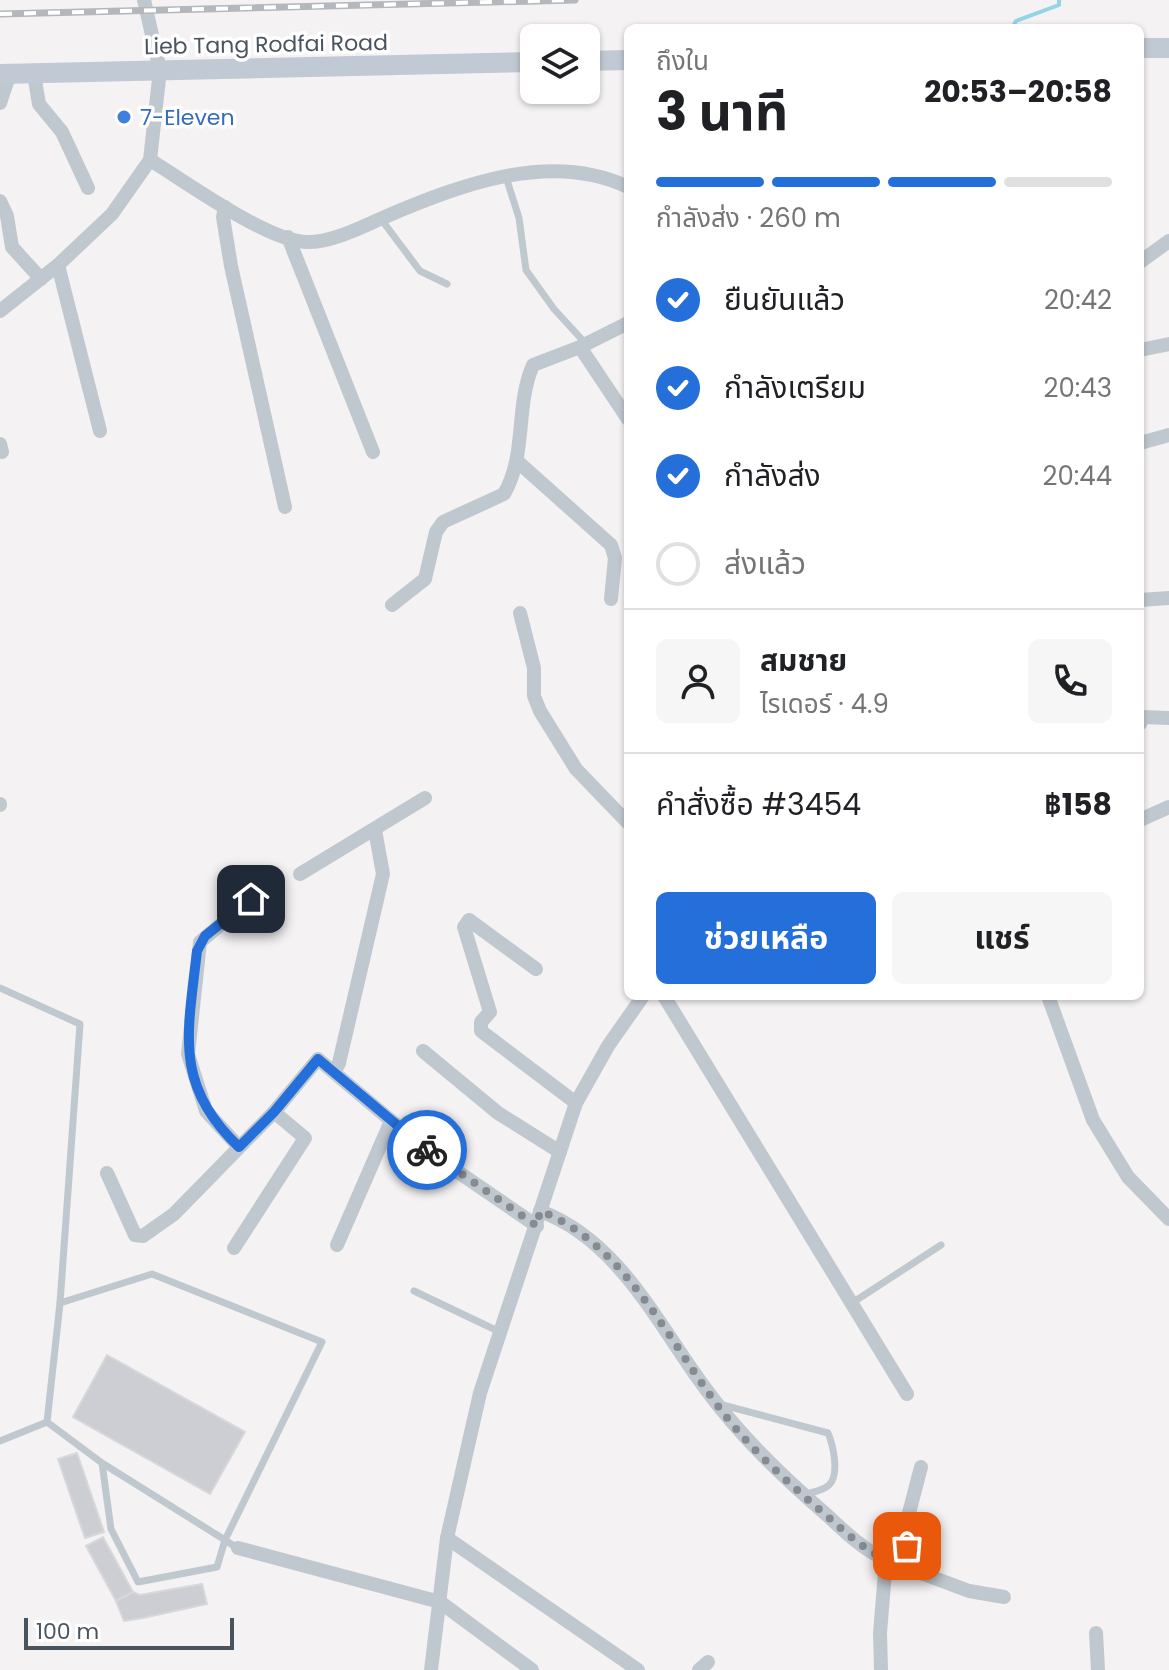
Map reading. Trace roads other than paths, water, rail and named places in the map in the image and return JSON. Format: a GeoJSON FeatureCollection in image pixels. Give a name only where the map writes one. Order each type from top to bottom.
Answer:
{"type":"FeatureCollection","features":[{"type":"Feature","properties":{"kind":"street"},"geometry":{"type":"LineString","coordinates":[[0,311],[58,265],[112,214],[150,160],[160,70],[144,0]]}},
{"type":"Feature","properties":{"kind":"street"},"geometry":{"type":"LineString","coordinates":[[1144,48],[1169,48]]}},
{"type":"Feature","properties":{"kind":"street"},"geometry":{"type":"LineString","coordinates":[[600,61],[624,60]]}},
{"type":"Feature","properties":{"kind":"street","name":"Lieb Tang Rodfai Road"},"geometry":{"type":"LineString","coordinates":[[5,74],[520,62]]}},
{"type":"Feature","properties":{"kind":"street"},"geometry":{"type":"LineString","coordinates":[[0,103],[5,74]]}},
{"type":"Feature","properties":{"kind":"street"},"geometry":{"type":"LineString","coordinates":[[34,74],[39,104],[62,132],[88,188]]}},
{"type":"Feature","properties":{"kind":"street"},"geometry":{"type":"LineString","coordinates":[[150,160],[225,207],[288,237],[306,242],[348,232],[481,179],[587,174],[624,186]]}},
{"type":"Feature","properties":{"kind":"street"},"geometry":{"type":"LineString","coordinates":[[0,201],[7,216],[12,247],[41,279]]}},
{"type":"Feature","properties":{"kind":"street"},"geometry":{"type":"LineString","coordinates":[[225,207],[223,217],[231,266],[285,507]]}},
{"type":"Feature","properties":{"kind":"street"},"geometry":{"type":"LineString","coordinates":[[288,237],[373,452]]}},
{"type":"Feature","properties":{"kind":"street"},"geometry":{"type":"LineString","coordinates":[[1144,259],[1169,241]]}},
{"type":"Feature","properties":{"kind":"street"},"geometry":{"type":"LineString","coordinates":[[58,265],[100,431]]}},
{"type":"Feature","properties":{"kind":"street"},"geometry":{"type":"LineString","coordinates":[[392,605],[425,579],[436,532],[443,522],[504,494],[517,461],[527,378],[533,365],[583,346],[624,325]]}},
{"type":"Feature","properties":{"kind":"street"},"geometry":{"type":"LineString","coordinates":[[1144,349],[1169,344]]}},
{"type":"Feature","properties":{"kind":"street"},"geometry":{"type":"LineString","coordinates":[[583,346],[624,413]]}},
{"type":"Feature","properties":{"kind":"street"},"geometry":{"type":"LineString","coordinates":[[1144,442],[1169,435]]}},
{"type":"Feature","properties":{"kind":"street"},"geometry":{"type":"LineString","coordinates":[[517,461],[611,545],[615,558],[611,599]]}},
{"type":"Feature","properties":{"kind":"street"},"geometry":{"type":"LineString","coordinates":[[1144,600],[1169,598]]}},
{"type":"Feature","properties":{"kind":"street"},"geometry":{"type":"LineString","coordinates":[[520,613],[534,668],[534,696],[540,711],[576,769],[624,819]]}},
{"type":"Feature","properties":{"kind":"street"},"geometry":{"type":"LineString","coordinates":[[1144,717],[1169,718]]}},
{"type":"Feature","properties":{"kind":"street"},"geometry":{"type":"LineString","coordinates":[[300,874],[425,798]]}},
{"type":"Feature","properties":{"kind":"street"},"geometry":{"type":"LineString","coordinates":[[1144,818],[1169,807]]}},
{"type":"Feature","properties":{"kind":"street"},"geometry":{"type":"LineString","coordinates":[[334,1072],[339,1063],[383,874],[375,830]]}},
{"type":"Feature","properties":{"kind":"street"},"geometry":{"type":"LineString","coordinates":[[239,1147],[206,1111],[188,1054],[200,942],[251,899]]}},
{"type":"Feature","properties":{"kind":"street"},"geometry":{"type":"LineString","coordinates":[[536,969],[469,920],[464,927],[490,1012],[481,1022],[481,1031],[576,1103]]}},
{"type":"Feature","properties":{"kind":"street"},"geometry":{"type":"LineString","coordinates":[[431,1670],[447,1538],[480,1393],[576,1103],[608,1046],[640,1000]]}},
{"type":"Feature","properties":{"kind":"street"},"geometry":{"type":"LineString","coordinates":[[666,1000],[907,1394]]}},
{"type":"Feature","properties":{"kind":"street"},"geometry":{"type":"LineString","coordinates":[[1049,1000],[1093,1120],[1128,1177],[1169,1219]]}},
{"type":"Feature","properties":{"kind":"street"},"geometry":{"type":"LineString","coordinates":[[423,1051],[498,1113],[560,1152]]}},
{"type":"Feature","properties":{"kind":"street"},"geometry":{"type":"LineString","coordinates":[[107,1173],[135,1235],[143,1236],[174,1214],[274,1112],[318,1059],[426,1150],[539,1219],[573,1226],[621,1271],[737,1430],[863,1548],[886,1560],[969,1591],[1004,1597]]}},
{"type":"Feature","properties":{"kind":"street"},"geometry":{"type":"LineString","coordinates":[[234,1248],[305,1138],[274,1112]]}},
{"type":"Feature","properties":{"kind":"street"},"geometry":{"type":"LineString","coordinates":[[337,1245],[391,1121]]}},
{"type":"Feature","properties":{"kind":"street"},"geometry":{"type":"LineString","coordinates":[[902,1565],[908,1517],[921,1467]]}},
{"type":"Feature","properties":{"kind":"street"},"geometry":{"type":"LineString","coordinates":[[447,1538],[638,1670]]}},
{"type":"Feature","properties":{"kind":"street"},"geometry":{"type":"LineString","coordinates":[[232,1544],[440,1602],[532,1670]]}},
{"type":"Feature","properties":{"kind":"street"},"geometry":{"type":"LineString","coordinates":[[881,1670],[880,1633],[886,1560]]}},
{"type":"Feature","properties":{"kind":"street"},"geometry":{"type":"LineString","coordinates":[[1096,1633],[1098,1670]]}},
{"type":"Feature","properties":{"kind":"lane"},"geometry":{"type":"LineString","coordinates":[[506,177],[519,218],[526,270],[583,346]]}},
{"type":"Feature","properties":{"kind":"lane"},"geometry":{"type":"LineString","coordinates":[[381,219],[420,271],[447,284]]}},
{"type":"Feature","properties":{"kind":"lane"},"geometry":{"type":"LineString","coordinates":[[0,988],[80,1024],[60,1303],[47,1422]]}},
{"type":"Feature","properties":{"kind":"lane"},"geometry":{"type":"LineString","coordinates":[[851,1303],[941,1245]]}},
{"type":"Feature","properties":{"kind":"lane"},"geometry":{"type":"LineString","coordinates":[[60,1303],[152,1274],[322,1342],[232,1544],[217,1567],[138,1582],[111,1529],[102,1463]]}},
{"type":"Feature","properties":{"kind":"lane"},"geometry":{"type":"LineString","coordinates":[[414,1291],[500,1332]]}},
{"type":"Feature","properties":{"kind":"lane"},"geometry":{"type":"LineString","coordinates":[[717,1404],[828,1433],[832,1442],[832,1481],[828,1487],[803,1495]]}},
{"type":"Feature","properties":{"kind":"lane"},"geometry":{"type":"LineString","coordinates":[[0,1441],[47,1422]]}},
{"type":"Feature","properties":{"kind":"lane"},"geometry":{"type":"LineString","coordinates":[[47,1422],[102,1463],[232,1544]]}},
{"type":"Feature","properties":{"kind":"waterway"},"geometry":{"type":"LineString","coordinates":[[1014,24],[1059,5],[1059,0]]}},
{"type":"Feature","properties":{"kind":"railway"},"geometry":{"type":"LineString","coordinates":[[0,14],[575,0]]}},
{"type":"Feature","properties":{"kind":"place","name":"7-Eleven"},"geometry":{"type":"Point","coordinates":[124,117]}}]}
